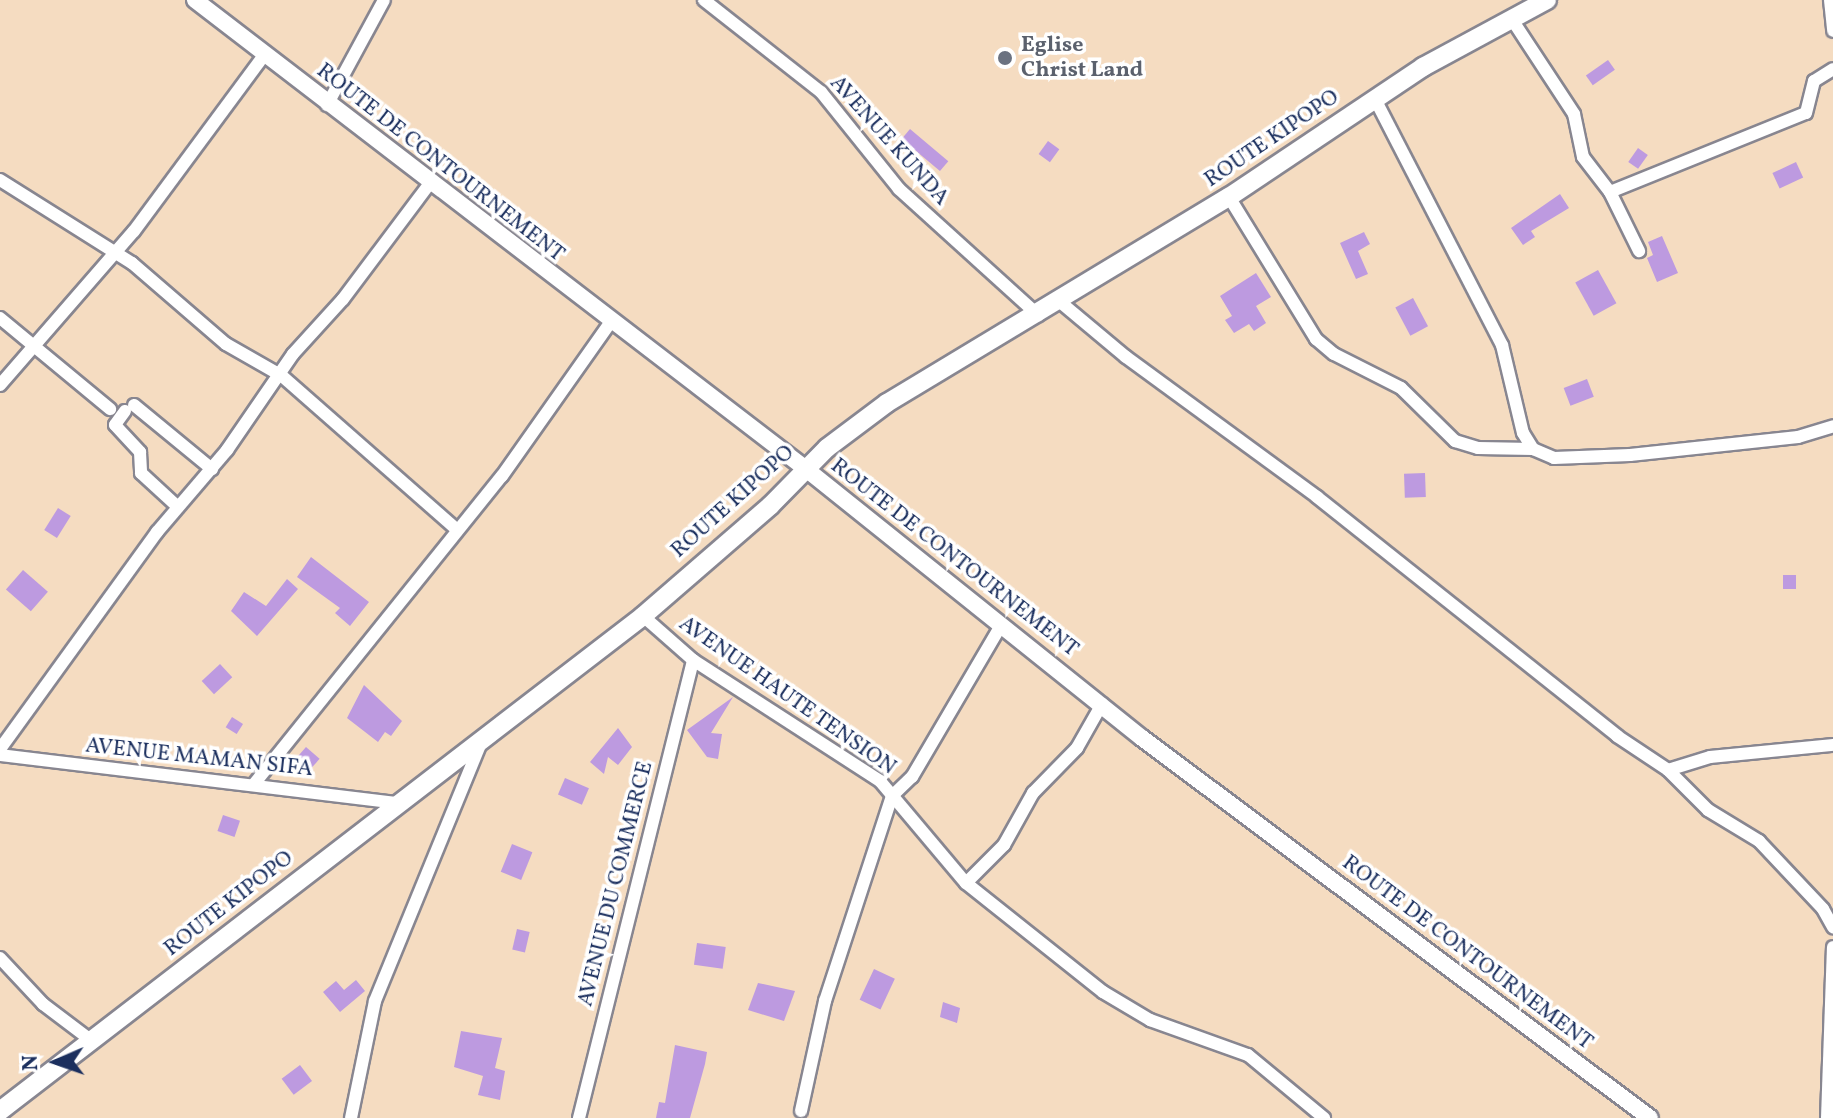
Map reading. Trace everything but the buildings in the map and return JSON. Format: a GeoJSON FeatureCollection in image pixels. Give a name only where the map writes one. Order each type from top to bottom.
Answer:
{"type":"FeatureCollection","features":[{"type":"Feature","properties":{"kind":"main road","name":"ROUTE KIPOPO"},"geometry":{"type":"LineString","coordinates":[[0,1111],[88,1038],[263,910],[394,803],[643,616],[806,469],[887,403],[1038,315],[1229,197],[1375,99],[1547,0]]}},
{"type":"Feature","properties":{"kind":"street","name":"ROUTE DE CONTOURNEMENT"},"geometry":{"type":"LineString","coordinates":[[195,0],[610,323],[806,469],[1102,704],[1650,1118]]}},
{"type":"Feature","properties":{"kind":"street"},"geometry":{"type":"LineString","coordinates":[[327,105],[384,0]]}},
{"type":"Feature","properties":{"kind":"street","name":"AVENUE KUNDA"},"geometry":{"type":"LineString","coordinates":[[704,0],[821,92],[899,189],[1038,315]]}},
{"type":"Feature","properties":{"kind":"street"},"geometry":{"type":"LineString","coordinates":[[1830,0],[1833,31]]}},
{"type":"Feature","properties":{"kind":"street"},"geometry":{"type":"LineString","coordinates":[[1511,18],[1574,114],[1583,157],[1610,192],[1639,251]]}},
{"type":"Feature","properties":{"kind":"street"},"geometry":{"type":"LineString","coordinates":[[0,385],[115,253],[264,55]]}},
{"type":"Feature","properties":{"kind":"street"},"geometry":{"type":"LineString","coordinates":[[1610,192],[1806,113],[1814,81],[1833,69]]}},
{"type":"Feature","properties":{"kind":"street"},"geometry":{"type":"LineString","coordinates":[[1375,99],[1502,345],[1523,433],[1533,449]]}},
{"type":"Feature","properties":{"kind":"street"},"geometry":{"type":"LineString","coordinates":[[0,180],[115,253],[226,344],[282,376],[455,528]]}},
{"type":"Feature","properties":{"kind":"street"},"geometry":{"type":"LineString","coordinates":[[0,749],[178,507],[212,469],[282,376],[293,354],[343,299],[430,183]]}},
{"type":"Feature","properties":{"kind":"street"},"geometry":{"type":"LineString","coordinates":[[1229,197],[1316,339],[1334,354],[1401,388],[1455,441],[1478,448],[1533,449],[1554,458],[1619,456],[1798,437],[1833,426]]}},
{"type":"Feature","properties":{"kind":"street"},"geometry":{"type":"LineString","coordinates":[[1059,301],[1126,357],[1317,497],[1617,736],[1668,770],[1708,810],[1771,851],[1833,927]]}},
{"type":"Feature","properties":{"kind":"street"},"geometry":{"type":"LineString","coordinates":[[0,318],[110,409]]}},
{"type":"Feature","properties":{"kind":"street"},"geometry":{"type":"LineString","coordinates":[[254,784],[455,528],[502,476],[610,323]]}},
{"type":"Feature","properties":{"kind":"street"},"geometry":{"type":"LineString","coordinates":[[178,507],[141,473],[140,452],[115,425],[130,408],[212,469]]}},
{"type":"Feature","properties":{"kind":"street","name":"AVENUE HAUTE TENSION"},"geometry":{"type":"LineString","coordinates":[[643,616],[693,660],[873,775],[966,883],[1119,1004],[1248,1055],[1324,1118]]}},
{"type":"Feature","properties":{"kind":"street"},"geometry":{"type":"LineString","coordinates":[[801,1111],[825,1001],[892,796],[912,777],[1001,625]]}},
{"type":"Feature","properties":{"kind":"street","name":"AVENUE DU COMMERCE"},"geometry":{"type":"LineString","coordinates":[[579,1118],[693,660]]}},
{"type":"Feature","properties":{"kind":"street"},"geometry":{"type":"LineString","coordinates":[[966,883],[1004,845],[1033,793],[1077,748],[1102,704]]}},
{"type":"Feature","properties":{"kind":"street"},"geometry":{"type":"LineString","coordinates":[[351,1118],[375,1001],[482,739]]}},
{"type":"Feature","properties":{"kind":"street"},"geometry":{"type":"LineString","coordinates":[[1668,770],[1710,757],[1833,745]]}},
{"type":"Feature","properties":{"kind":"street","name":"AVENUE MAMAN SIFA"},"geometry":{"type":"LineString","coordinates":[[0,755],[394,803]]}},
{"type":"Feature","properties":{"kind":"street"},"geometry":{"type":"LineString","coordinates":[[1830,1118],[1833,947]]}},
{"type":"Feature","properties":{"kind":"street"},"geometry":{"type":"LineString","coordinates":[[0,958],[43,1004],[88,1038]]}},
{"type":"Feature","properties":{"kind":"place","name":"Eglise Christ Land"},"geometry":{"type":"Point","coordinates":[1005,58]}}]}
